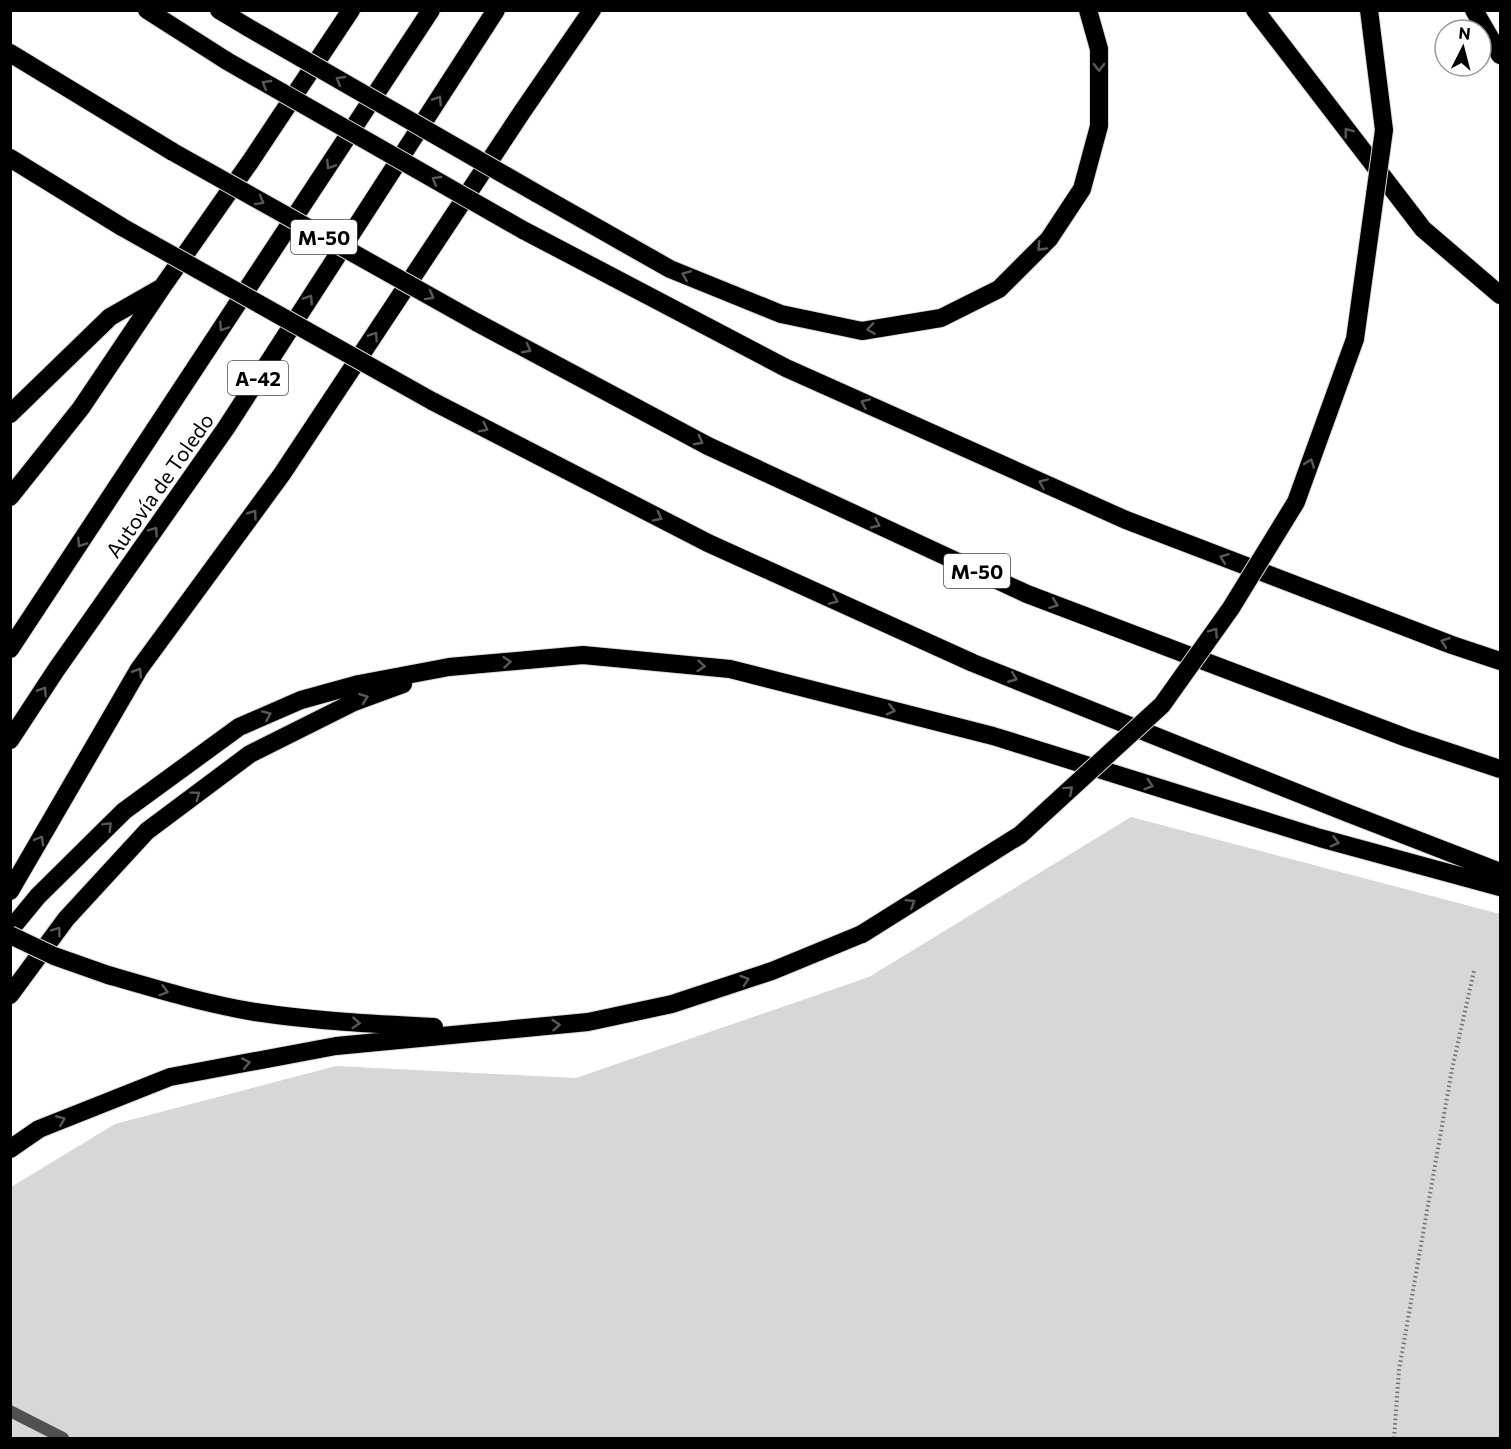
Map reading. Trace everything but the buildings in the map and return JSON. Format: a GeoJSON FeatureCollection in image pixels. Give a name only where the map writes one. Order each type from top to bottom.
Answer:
{"type":"FeatureCollection","features":[{"type":"Feature","properties":{"kind":"highway"},"geometry":{"type":"LineString","coordinates":[[147,10],[227,61],[523,230],[786,368],[1126,520],[1452,645],[1500,661]]}},
{"type":"Feature","properties":{"kind":"highway"},"geometry":{"type":"LineString","coordinates":[[219,10],[670,269],[781,314],[862,331],[941,318],[999,289],[1049,238],[1082,189],[1099,126],[1100,49],[1088,10]]}},
{"type":"Feature","properties":{"kind":"highway"},"geometry":{"type":"LineString","coordinates":[[10,497],[81,408],[351,10]]}},
{"type":"Feature","properties":{"kind":"highway","name":"Autovía de Toledo"},"geometry":{"type":"LineString","coordinates":[[10,649],[431,10]]}},
{"type":"Feature","properties":{"kind":"highway","name":"Autovía de Toledo"},"geometry":{"type":"LineString","coordinates":[[10,740],[56,670],[226,428],[496,10]]}},
{"type":"Feature","properties":{"kind":"highway"},"geometry":{"type":"LineString","coordinates":[[10,891],[139,669],[282,474],[592,10]]}},
{"type":"Feature","properties":{"kind":"highway"},"geometry":{"type":"LineString","coordinates":[[1255,10],[1423,229],[1500,296]]}},
{"type":"Feature","properties":{"kind":"highway"},"geometry":{"type":"LineString","coordinates":[[10,1149],[39,1129],[170,1077],[336,1046],[588,1022],[672,1004],[772,971],[862,934],[1020,835],[1162,705],[1231,608],[1296,502],[1355,339],[1384,130],[1369,10]]}},
{"type":"Feature","properties":{"kind":"highway"},"geometry":{"type":"LineString","coordinates":[[1474,10],[1500,55]]}},
{"type":"Feature","properties":{"kind":"highway","name":"M-50"},"geometry":{"type":"LineString","coordinates":[[10,53],[173,152],[476,322],[708,446],[1027,594],[1407,738],[1500,769]]}},
{"type":"Feature","properties":{"kind":"highway"},"geometry":{"type":"LineString","coordinates":[[10,158],[122,227],[432,401],[708,543],[974,663],[1500,872]]}},
{"type":"Feature","properties":{"kind":"highway"},"geometry":{"type":"LineString","coordinates":[[10,414],[110,317],[163,286]]}},
{"type":"Feature","properties":{"kind":"highway"},"geometry":{"type":"LineString","coordinates":[[498,1030],[355,1023],[254,1012],[177,995],[108,975],[54,956],[10,932],[38,896],[124,811],[239,727],[301,700],[359,684],[448,667],[583,655],[730,669],[993,736],[1320,838],[1500,887]]}},
{"type":"Feature","properties":{"kind":"highway"},"geometry":{"type":"LineString","coordinates":[[10,995],[66,919],[147,831],[175,810],[250,754],[354,702],[448,667]]}},
{"type":"Feature","properties":{"kind":"street"},"geometry":{"type":"LineString","coordinates":[[10,1412],[63,1438]]}},
{"type":"Feature","properties":{"kind":"path"},"geometry":{"type":"LineString","coordinates":[[1394,1438],[1399,1370],[1452,1069],[1474,971]]}},
{"type":"Feature","properties":{"kind":"shaded area"},"geometry":{"type":"Polygon","coordinates":[[[1131,817],[1500,914],[1500,1438],[11,1438],[11,1187],[115,1124],[336,1066],[576,1078],[869,977],[1131,817]]]}}]}
